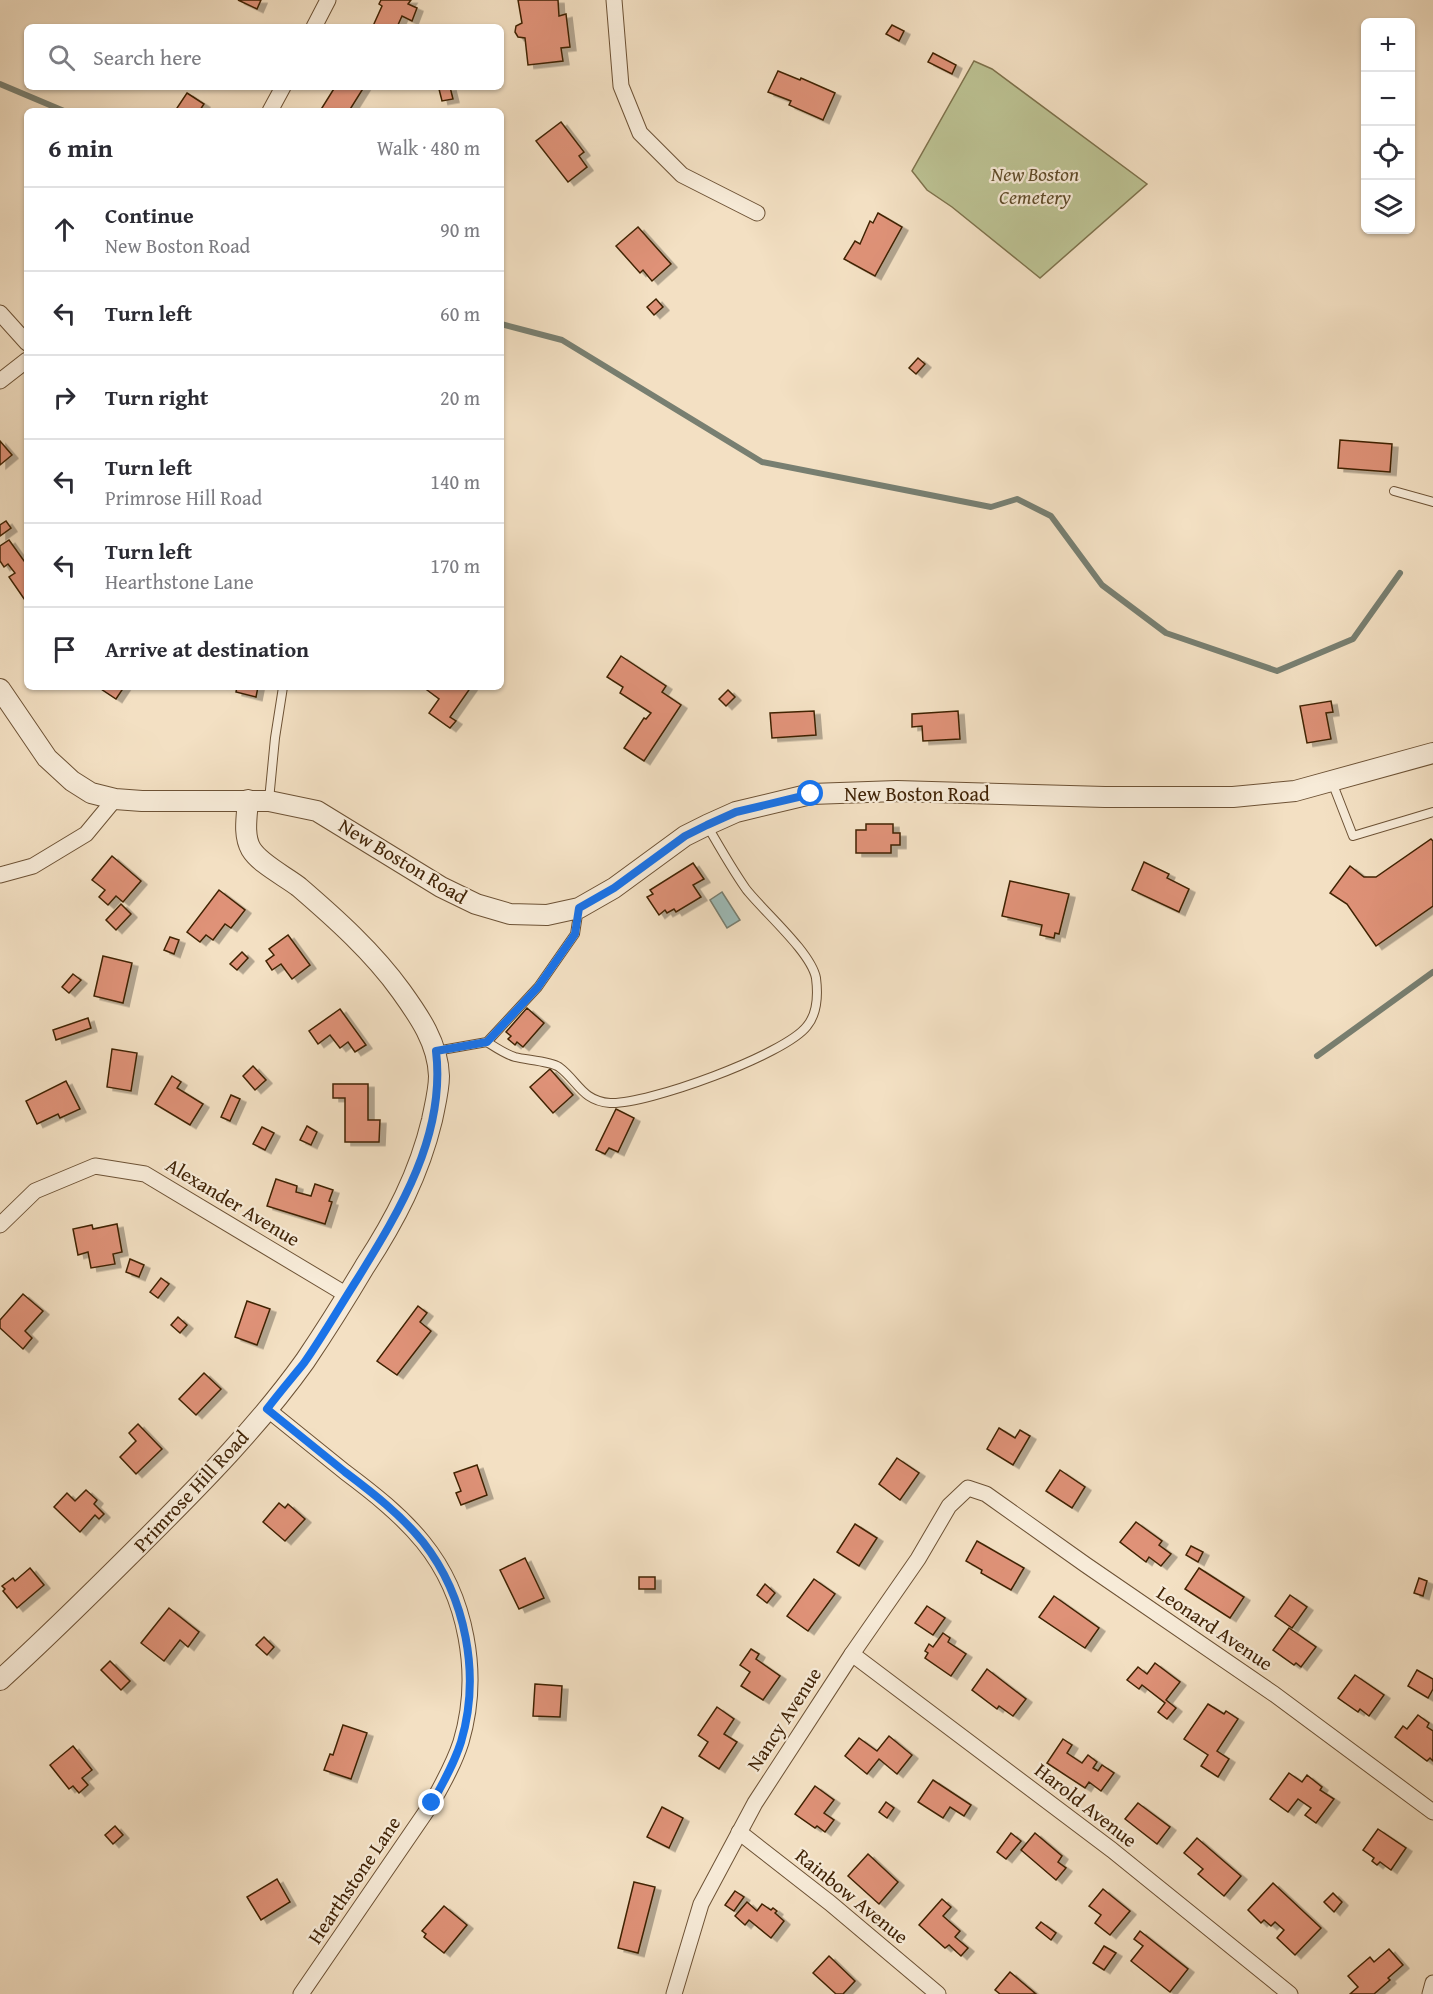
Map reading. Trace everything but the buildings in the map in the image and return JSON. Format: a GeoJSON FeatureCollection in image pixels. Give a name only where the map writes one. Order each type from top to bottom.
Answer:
{"type":"FeatureCollection","features":[{"type":"Feature","properties":{"kind":"street"},"geometry":{"type":"LineString","coordinates":[[316,24],[328,0]]}},
{"type":"Feature","properties":{"kind":"street"},"geometry":{"type":"LineString","coordinates":[[614,0],[621,86],[640,133],[682,175],[757,213]]}},
{"type":"Feature","properties":{"kind":"street"},"geometry":{"type":"LineString","coordinates":[[272,108],[281,90]]}},
{"type":"Feature","properties":{"kind":"street"},"geometry":{"type":"LineString","coordinates":[[0,313],[24,340]]}},
{"type":"Feature","properties":{"kind":"street"},"geometry":{"type":"LineString","coordinates":[[0,381],[24,362]]}},
{"type":"Feature","properties":{"kind":"street","name":"New Boston Road"},"geometry":{"type":"LineString","coordinates":[[0,689],[47,758],[72,781],[91,793],[115,799],[142,801],[269,801],[317,811],[441,887],[476,904],[510,914],[547,915],[579,908],[614,888],[685,836],[707,825],[736,812],[811,794],[897,791],[1105,797],[1233,797],[1295,791],[1433,753]]}},
{"type":"Feature","properties":{"kind":"street"},"geometry":{"type":"LineString","coordinates":[[0,875],[33,866],[86,834],[115,799]]}},
{"type":"Feature","properties":{"kind":"street","name":"Primrose Hill Road"},"geometry":{"type":"LineString","coordinates":[[0,1680],[79,1606],[181,1504],[267,1409],[304,1362],[347,1295],[394,1221],[415,1177],[436,1100],[439,1076],[436,1051],[421,1019],[388,973],[335,919],[280,873],[256,857],[249,847],[246,836],[248,800]]}},
{"type":"Feature","properties":{"kind":"street","name":"Alexander Avenue"},"geometry":{"type":"LineString","coordinates":[[0,1225],[35,1191],[95,1166],[145,1174],[347,1295]]}},
{"type":"Feature","properties":{"kind":"street","name":"Hearthstone Lane"},"geometry":{"type":"LineString","coordinates":[[267,1409],[374,1495],[424,1543],[443,1572],[457,1604],[466,1638],[470,1672],[468,1707],[461,1741],[449,1773],[432,1803],[301,1994]]}},
{"type":"Feature","properties":{"kind":"street","name":"Nancy Avenue"},"geometry":{"type":"LineString","coordinates":[[674,1994],[701,1904],[754,1803],[918,1559],[949,1506],[968,1488]]}},
{"type":"Feature","properties":{"kind":"street","name":"Leonard Avenue"},"geometry":{"type":"LineString","coordinates":[[968,1488],[986,1494],[1274,1694],[1433,1812]]}},
{"type":"Feature","properties":{"kind":"street","name":"Harold Avenue"},"geometry":{"type":"LineString","coordinates":[[852,1654],[1112,1850],[1290,1994]]}},
{"type":"Feature","properties":{"kind":"street","name":"Rainbow Avenue"},"geometry":{"type":"LineString","coordinates":[[739,1832],[830,1903],[938,1994]]}},
{"type":"Feature","properties":{"kind":"street"},"geometry":{"type":"LineString","coordinates":[[1430,1994],[1433,1983]]}},
{"type":"Feature","properties":{"kind":"lane"},"geometry":{"type":"LineString","coordinates":[[1394,491],[1433,502]]}},
{"type":"Feature","properties":{"kind":"lane"},"geometry":{"type":"LineString","coordinates":[[269,801],[283,690]]}},
{"type":"Feature","properties":{"kind":"lane"},"geometry":{"type":"LineString","coordinates":[[1332,782],[1353,836],[1433,812]]}},
{"type":"Feature","properties":{"kind":"lane"},"geometry":{"type":"LineString","coordinates":[[487,1042],[512,1056],[558,1066],[585,1095],[608,1103],[635,1101],[726,1071],[782,1047],[807,1027],[815,1011],[816,976],[779,924],[747,890],[707,825]]}},
{"type":"Feature","properties":{"kind":"lane"},"geometry":{"type":"LineString","coordinates":[[436,1051],[487,1042],[538,987],[551,969],[575,934],[579,908]]}},
{"type":"Feature","properties":{"kind":"green space","name":"New Boston Cemetery"},"geometry":{"type":"Polygon","coordinates":[[[974,61],[992,69],[1147,184],[1040,278],[952,207],[927,190],[912,171],[974,61]]]}},
{"type":"Feature","properties":{"kind":"water"},"geometry":{"type":"Polygon","coordinates":[[[722,892],[740,920],[727,928],[710,900],[722,892]]]}},
{"type":"Feature","properties":{"kind":"waterway"},"geometry":{"type":"LineString","coordinates":[[0,84],[57,108]]}},
{"type":"Feature","properties":{"kind":"waterway"},"geometry":{"type":"LineString","coordinates":[[504,325],[562,340],[762,462],[991,507],[1017,499],[1051,516],[1102,585],[1166,633],[1277,671],[1353,639],[1400,573]]}},
{"type":"Feature","properties":{"kind":"waterway"},"geometry":{"type":"LineString","coordinates":[[1317,1056],[1433,972]]}},
{"type":"Feature","properties":{"kind":"route"},"geometry":{"type":"LineString","coordinates":[[432,1803],[449,1773],[461,1741],[468,1707],[470,1672],[466,1638],[457,1604],[443,1572],[424,1543],[400,1518],[267,1409],[304,1362],[347,1295],[394,1221],[415,1177],[430,1130],[436,1100],[439,1076],[436,1051],[487,1042],[538,987],[575,934],[579,908],[614,888],[685,836],[707,825],[736,812],[811,794]]}}]}
